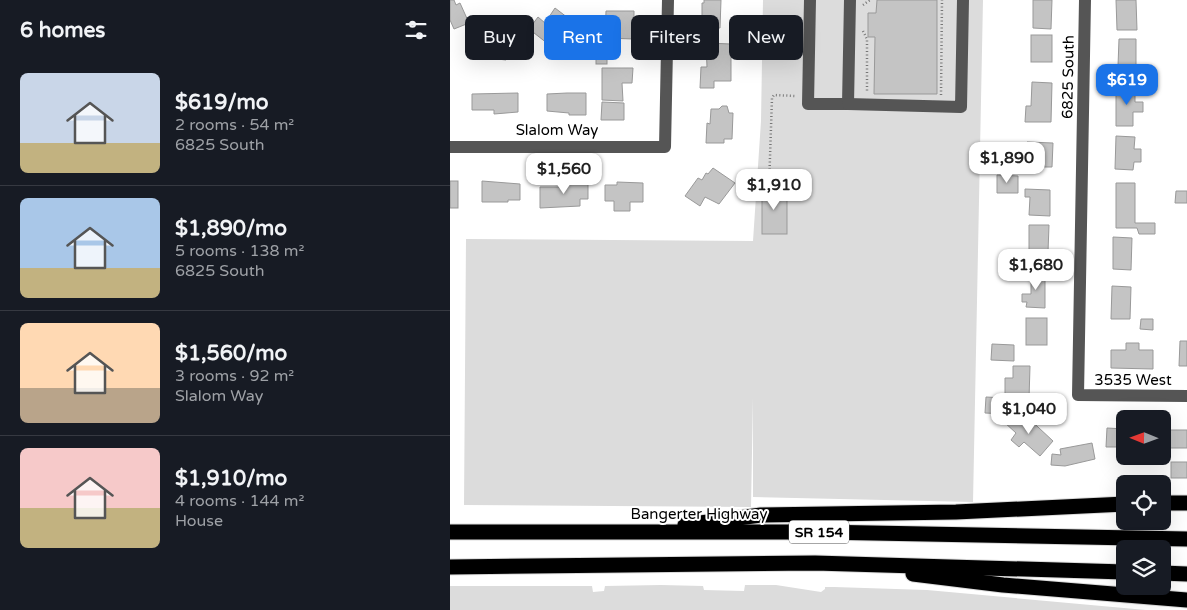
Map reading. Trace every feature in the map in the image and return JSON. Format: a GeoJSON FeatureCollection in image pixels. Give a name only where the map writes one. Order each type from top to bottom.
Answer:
{"type":"FeatureCollection","features":[{"type":"Feature","properties":{"kind":"highway"},"geometry":{"type":"LineString","coordinates":[[1171,504],[1187,503]]}},
{"type":"Feature","properties":{"kind":"highway"},"geometry":{"type":"LineString","coordinates":[[656,532],[704,521],[761,515],[956,512],[1116,504]]}},
{"type":"Feature","properties":{"kind":"highway","name":"Bangerter Highway"},"geometry":{"type":"LineString","coordinates":[[450,532],[819,532],[1187,539]]}},
{"type":"Feature","properties":{"kind":"highway"},"geometry":{"type":"LineString","coordinates":[[860,564],[929,576],[1003,585],[1187,600]]}},
{"type":"Feature","properties":{"kind":"highway","name":"SR 154"},"geometry":{"type":"LineString","coordinates":[[450,566],[860,564],[1116,572]]}},
{"type":"Feature","properties":{"kind":"highway"},"geometry":{"type":"LineString","coordinates":[[1171,573],[1187,574]]}},
{"type":"Feature","properties":{"kind":"street","name":"Slalom Way"},"geometry":{"type":"LineString","coordinates":[[450,147],[665,147],[668,0]]}},
{"type":"Feature","properties":{"kind":"street"},"geometry":{"type":"LineString","coordinates":[[810,0],[808,104],[961,107],[963,0]]}},
{"type":"Feature","properties":{"kind":"street"},"geometry":{"type":"LineString","coordinates":[[848,104],[850,0]]}},
{"type":"Feature","properties":{"kind":"street","name":"6825 South"},"geometry":{"type":"LineString","coordinates":[[1078,395],[1085,0]]}},
{"type":"Feature","properties":{"kind":"street","name":"3535 West"},"geometry":{"type":"LineString","coordinates":[[1078,395],[1187,396]]}},
{"type":"Feature","properties":{"kind":"path"},"geometry":{"type":"LineString","coordinates":[[863,14],[863,5],[870,0]]}},
{"type":"Feature","properties":{"kind":"path"},"geometry":{"type":"LineString","coordinates":[[941,98],[942,0]]}},
{"type":"Feature","properties":{"kind":"path"},"geometry":{"type":"LineString","coordinates":[[863,23],[863,32],[867,39],[867,98]]}},
{"type":"Feature","properties":{"kind":"path"},"geometry":{"type":"LineString","coordinates":[[770,187],[773,96],[808,96]]}},
{"type":"Feature","properties":{"kind":"shaded area"},"geometry":{"type":"Polygon","coordinates":[[[763,0],[983,0],[973,502],[753,497],[753,397],[751,507],[464,505],[466,239],[753,241],[761,121],[762,60],[803,60],[803,15],[763,15],[763,0]]]}},
{"type":"Feature","properties":{"kind":"shaded area"},"geometry":{"type":"Polygon","coordinates":[[[745,585],[776,585],[821,592],[825,587],[927,590],[1146,610],[450,610],[450,586],[592,586],[593,592],[604,591],[605,586],[703,586],[704,590],[744,591],[745,585]]]}},
{"type":"Feature","properties":{"kind":"building"},"geometry":{"type":"Polygon","coordinates":[[[450,0],[454,0],[456,5],[460,3],[465,15],[465,25],[454,29],[450,20],[450,0]]]}},
{"type":"Feature","properties":{"kind":"building"},"geometry":{"type":"Polygon","coordinates":[[[704,0],[721,0],[720,28],[719,15],[702,15],[702,3],[704,3],[704,0]]]}},
{"type":"Feature","properties":{"kind":"building"},"geometry":{"type":"Polygon","coordinates":[[[877,0],[937,0],[937,94],[874,94],[875,37],[868,37],[868,13],[876,13],[877,0]]]}},
{"type":"Feature","properties":{"kind":"building"},"geometry":{"type":"Polygon","coordinates":[[[1033,0],[1052,0],[1051,29],[1033,28],[1033,0]]]}},
{"type":"Feature","properties":{"kind":"building"},"geometry":{"type":"Polygon","coordinates":[[[1116,0],[1136,0],[1137,30],[1117,30],[1116,0]]]}},
{"type":"Feature","properties":{"kind":"building"},"geometry":{"type":"Polygon","coordinates":[[[555,8],[564,15],[550,15],[555,8]]]}},
{"type":"Feature","properties":{"kind":"building"},"geometry":{"type":"Polygon","coordinates":[[[606,11],[634,11],[634,15],[631,15],[631,39],[621,39],[621,15],[606,15],[606,11]]]}},
{"type":"Feature","properties":{"kind":"building"},"geometry":{"type":"Polygon","coordinates":[[[538,17],[544,22],[544,41],[534,33],[534,22],[538,17]]]}},
{"type":"Feature","properties":{"kind":"building"},"geometry":{"type":"Polygon","coordinates":[[[1031,35],[1052,35],[1052,62],[1031,62],[1031,35]]]}},
{"type":"Feature","properties":{"kind":"building"},"geometry":{"type":"Polygon","coordinates":[[[1119,39],[1136,39],[1136,67],[1118,66],[1119,39]]]}},
{"type":"Feature","properties":{"kind":"building"},"geometry":{"type":"Polygon","coordinates":[[[719,44],[729,44],[731,81],[714,81],[714,88],[700,88],[701,67],[707,67],[707,60],[719,60],[719,44]]]}},
{"type":"Feature","properties":{"kind":"building"},"geometry":{"type":"Polygon","coordinates":[[[596,60],[607,60],[607,64],[596,64],[596,60]]]}},
{"type":"Feature","properties":{"kind":"building"},"geometry":{"type":"Polygon","coordinates":[[[602,68],[633,68],[632,83],[622,83],[623,101],[602,100],[602,68]]]}},
{"type":"Feature","properties":{"kind":"building"},"geometry":{"type":"Polygon","coordinates":[[[1032,82],[1052,83],[1051,122],[1025,122],[1026,106],[1031,106],[1032,82]]]}},
{"type":"Feature","properties":{"kind":"building"},"geometry":{"type":"Polygon","coordinates":[[[1116,86],[1135,86],[1135,102],[1143,102],[1143,112],[1133,112],[1133,126],[1116,126],[1116,86]]]}},
{"type":"Feature","properties":{"kind":"building"},"geometry":{"type":"Polygon","coordinates":[[[518,93],[518,112],[494,114],[494,110],[472,110],[472,94],[518,93]]]}},
{"type":"Feature","properties":{"kind":"building"},"geometry":{"type":"Polygon","coordinates":[[[586,93],[586,115],[569,115],[569,113],[547,111],[547,94],[586,93]]]}},
{"type":"Feature","properties":{"kind":"building"},"geometry":{"type":"Polygon","coordinates":[[[602,102],[624,103],[624,120],[601,120],[602,102]]]}},
{"type":"Feature","properties":{"kind":"building"},"geometry":{"type":"Polygon","coordinates":[[[722,106],[727,106],[729,113],[733,113],[732,139],[724,139],[724,143],[706,143],[707,123],[710,124],[711,109],[719,109],[722,106]]]}},
{"type":"Feature","properties":{"kind":"building"},"geometry":{"type":"Polygon","coordinates":[[[1116,136],[1135,137],[1134,149],[1141,149],[1141,162],[1134,162],[1133,170],[1115,169],[1116,136]]]}},
{"type":"Feature","properties":{"kind":"building"},"geometry":{"type":"Polygon","coordinates":[[[1027,142],[1053,143],[1052,167],[1032,167],[1033,151],[1027,151],[1027,142]]]}},
{"type":"Feature","properties":{"kind":"building"},"geometry":{"type":"Polygon","coordinates":[[[713,168],[735,183],[719,204],[705,197],[700,206],[685,196],[698,178],[702,180],[706,173],[708,174],[713,168]]]}},
{"type":"Feature","properties":{"kind":"building"},"geometry":{"type":"Polygon","coordinates":[[[997,175],[1018,176],[1018,193],[997,193],[997,175]]]}},
{"type":"Feature","properties":{"kind":"building"},"geometry":{"type":"Polygon","coordinates":[[[450,181],[458,181],[458,208],[450,208],[450,181]]]}},
{"type":"Feature","properties":{"kind":"building"},"geometry":{"type":"Polygon","coordinates":[[[482,181],[520,184],[520,200],[482,202],[482,181]]]}},
{"type":"Feature","properties":{"kind":"building"},"geometry":{"type":"Polygon","coordinates":[[[566,182],[588,182],[588,199],[580,199],[580,206],[540,208],[540,187],[561,187],[561,185],[567,185],[566,182]]]}},
{"type":"Feature","properties":{"kind":"building"},"geometry":{"type":"Polygon","coordinates":[[[617,182],[643,183],[643,202],[630,202],[630,211],[614,211],[614,201],[605,201],[605,185],[617,185],[617,182]]]}},
{"type":"Feature","properties":{"kind":"building"},"geometry":{"type":"Polygon","coordinates":[[[1116,183],[1135,183],[1135,223],[1155,223],[1155,234],[1139,234],[1137,228],[1116,228],[1116,183]]]}},
{"type":"Feature","properties":{"kind":"building"},"geometry":{"type":"Polygon","coordinates":[[[762,188],[787,188],[787,234],[762,234],[762,188]]]}},
{"type":"Feature","properties":{"kind":"building"},"geometry":{"type":"Polygon","coordinates":[[[1025,189],[1050,190],[1050,216],[1029,215],[1030,197],[1025,197],[1025,189]]]}},
{"type":"Feature","properties":{"kind":"building"},"geometry":{"type":"Polygon","coordinates":[[[1176,191],[1187,191],[1187,203],[1175,203],[1176,191]]]}},
{"type":"Feature","properties":{"kind":"building"},"geometry":{"type":"Polygon","coordinates":[[[1029,225],[1049,225],[1048,252],[1029,251],[1029,225]]]}},
{"type":"Feature","properties":{"kind":"building"},"geometry":{"type":"Polygon","coordinates":[[[1113,237],[1132,238],[1131,270],[1113,269],[1113,237]]]}},
{"type":"Feature","properties":{"kind":"building"},"geometry":{"type":"Polygon","coordinates":[[[1031,271],[1045,272],[1045,308],[1026,307],[1027,302],[1022,302],[1022,294],[1031,294],[1031,271]]]}},
{"type":"Feature","properties":{"kind":"building"},"geometry":{"type":"Polygon","coordinates":[[[1112,286],[1131,287],[1130,319],[1111,319],[1112,286]]]}},
{"type":"Feature","properties":{"kind":"building"},"geometry":{"type":"Polygon","coordinates":[[[1026,318],[1047,318],[1047,345],[1026,345],[1026,318]]]}},
{"type":"Feature","properties":{"kind":"building"},"geometry":{"type":"Polygon","coordinates":[[[1141,319],[1153,319],[1153,330],[1140,329],[1141,319]]]}},
{"type":"Feature","properties":{"kind":"building"},"geometry":{"type":"Polygon","coordinates":[[[1180,341],[1187,341],[1187,366],[1179,366],[1180,341]]]}},
{"type":"Feature","properties":{"kind":"building"},"geometry":{"type":"Polygon","coordinates":[[[1126,343],[1139,343],[1139,350],[1153,350],[1153,369],[1111,368],[1111,350],[1126,350],[1126,343]]]}},
{"type":"Feature","properties":{"kind":"building"},"geometry":{"type":"Polygon","coordinates":[[[992,344],[1014,345],[1014,361],[991,360],[992,344]]]}},
{"type":"Feature","properties":{"kind":"building"},"geometry":{"type":"Polygon","coordinates":[[[1013,366],[1030,366],[1029,399],[1008,398],[1008,414],[985,413],[986,397],[1005,398],[1005,378],[1013,378],[1013,366]]]}},
{"type":"Feature","properties":{"kind":"building"},"geometry":{"type":"Polygon","coordinates":[[[1024,414],[1053,441],[1040,456],[1024,442],[1019,447],[1011,440],[1016,433],[1004,422],[1008,418],[1015,424],[1024,414]]]}},
{"type":"Feature","properties":{"kind":"building"},"geometry":{"type":"Polygon","coordinates":[[[1107,428],[1116,428],[1116,447],[1106,447],[1107,428]]]}},
{"type":"Feature","properties":{"kind":"building"},"geometry":{"type":"Polygon","coordinates":[[[1171,430],[1187,430],[1187,448],[1171,448],[1171,430]]]}},
{"type":"Feature","properties":{"kind":"building"},"geometry":{"type":"Polygon","coordinates":[[[1092,443],[1095,459],[1065,466],[1051,465],[1052,454],[1061,455],[1060,449],[1092,443]]]}},
{"type":"Feature","properties":{"kind":"building"},"geometry":{"type":"Polygon","coordinates":[[[1171,462],[1187,462],[1187,478],[1171,478],[1171,462]]]}}]}
